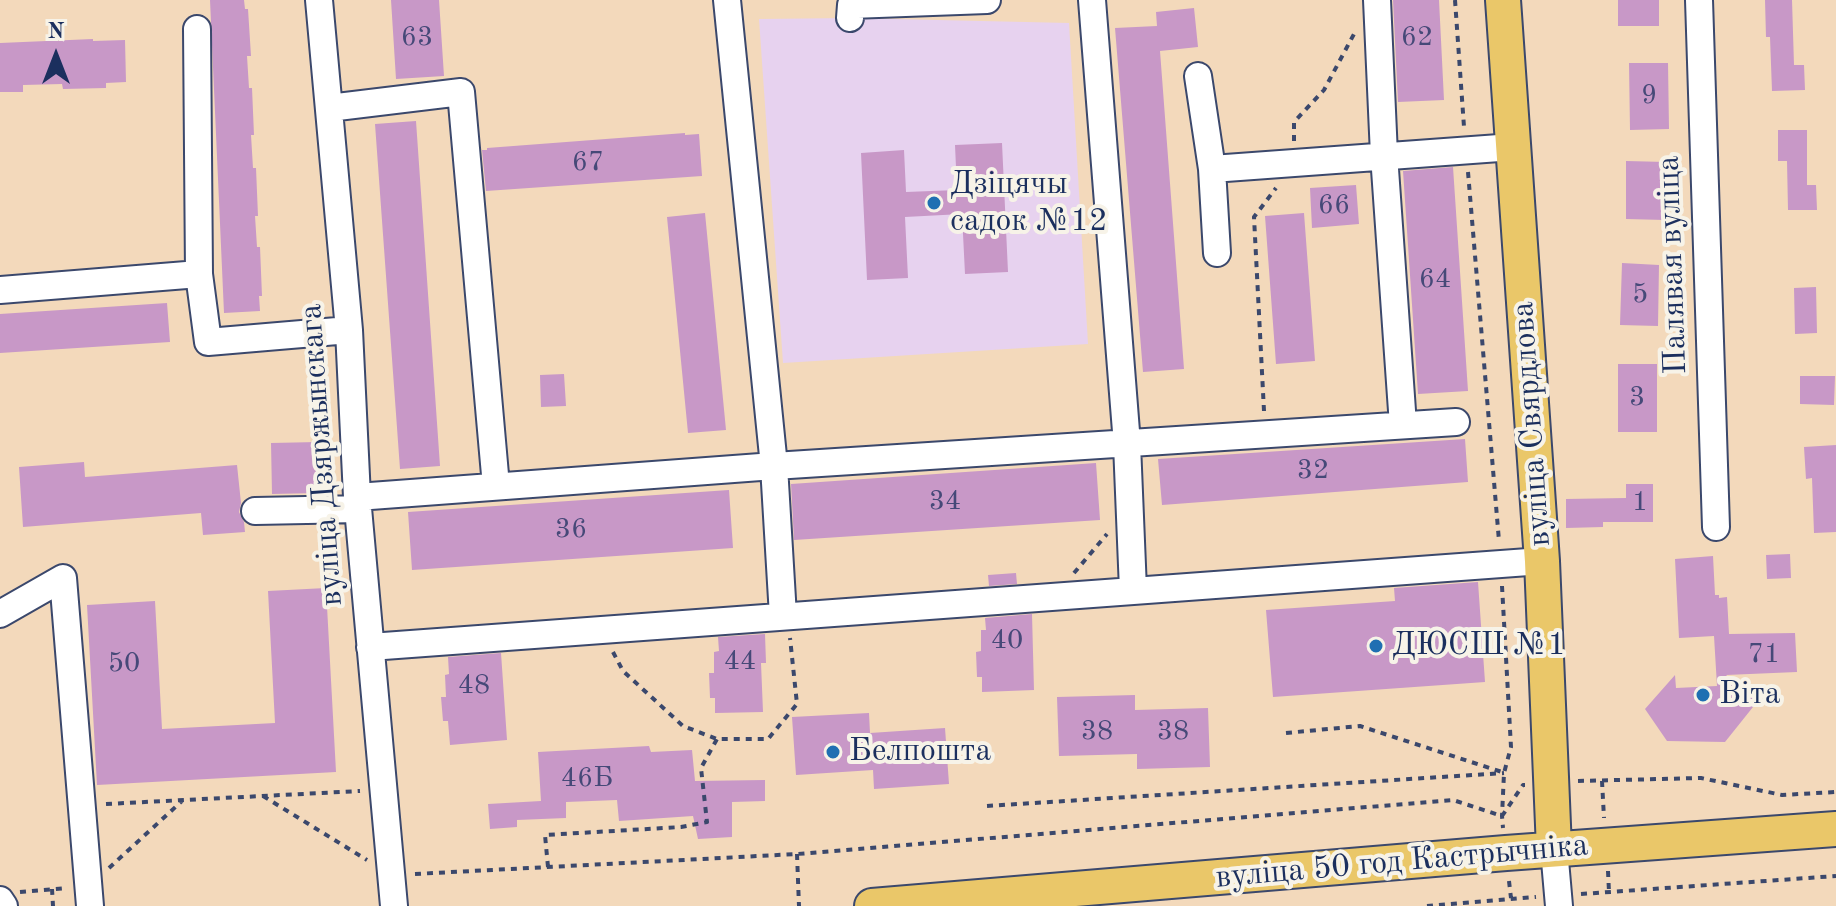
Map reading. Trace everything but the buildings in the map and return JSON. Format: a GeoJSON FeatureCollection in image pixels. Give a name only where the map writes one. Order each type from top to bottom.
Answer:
{"type":"FeatureCollection","features":[{"type":"Feature","properties":{"kind":"main road","name":"вуліца Свярдлова"},"geometry":{"type":"LineString","coordinates":[[1503,0],[1542,561],[1554,849]]}},
{"type":"Feature","properties":{"kind":"main road","name":"вуліца 50 год Кастрычніка"},"geometry":{"type":"LineString","coordinates":[[872,906],[1091,897],[1554,849],[1836,829]]}},
{"type":"Feature","properties":{"kind":"street","name":"вуліца Дзяржынскага"},"geometry":{"type":"LineString","coordinates":[[319,0],[349,330],[358,503],[394,906]]}},
{"type":"Feature","properties":{"kind":"street"},"geometry":{"type":"LineString","coordinates":[[727,0],[786,616]]}},
{"type":"Feature","properties":{"kind":"street"},"geometry":{"type":"LineString","coordinates":[[850,18],[851,5],[1010,0]]}},
{"type":"Feature","properties":{"kind":"street"},"geometry":{"type":"LineString","coordinates":[[1092,0],[1127,444],[1133,590]]}},
{"type":"Feature","properties":{"kind":"street"},"geometry":{"type":"LineString","coordinates":[[1377,0],[1384,155],[1403,425]]}},
{"type":"Feature","properties":{"kind":"street","name":"Палявая вуліца"},"geometry":{"type":"LineString","coordinates":[[1699,0],[1716,527]]}},
{"type":"Feature","properties":{"kind":"street"},"geometry":{"type":"LineString","coordinates":[[197,29],[199,274],[208,342],[349,330]]}},
{"type":"Feature","properties":{"kind":"street"},"geometry":{"type":"LineString","coordinates":[[1198,76],[1212,169],[1217,253]]}},
{"type":"Feature","properties":{"kind":"street"},"geometry":{"type":"LineString","coordinates":[[329,108],[461,92],[496,486]]}},
{"type":"Feature","properties":{"kind":"street"},"geometry":{"type":"LineString","coordinates":[[1212,169],[1513,147]]}},
{"type":"Feature","properties":{"kind":"street"},"geometry":{"type":"LineString","coordinates":[[0,290],[199,274]]}},
{"type":"Feature","properties":{"kind":"street"},"geometry":{"type":"LineString","coordinates":[[255,511],[358,503],[496,486],[1456,422]]}},
{"type":"Feature","properties":{"kind":"street"},"geometry":{"type":"LineString","coordinates":[[370,647],[1542,561]]}},
{"type":"Feature","properties":{"kind":"street"},"geometry":{"type":"LineString","coordinates":[[0,614],[63,578],[90,906]]}},
{"type":"Feature","properties":{"kind":"street"},"geometry":{"type":"LineString","coordinates":[[1554,849],[1558,901]]}},
{"type":"Feature","properties":{"kind":"street"},"geometry":{"type":"LineString","coordinates":[[0,900],[4,906]]}},
{"type":"Feature","properties":{"kind":"path"},"geometry":{"type":"LineString","coordinates":[[1455,0],[1501,564],[1511,747],[1504,773],[1502,816]]}},
{"type":"Feature","properties":{"kind":"path"},"geometry":{"type":"LineString","coordinates":[[1266,435],[1254,217],[1295,163],[1294,122],[1324,90],[1359,26]]}},
{"type":"Feature","properties":{"kind":"path"},"geometry":{"type":"LineString","coordinates":[[1054,596],[1130,508]]}},
{"type":"Feature","properties":{"kind":"path"},"geometry":{"type":"LineString","coordinates":[[601,629],[623,671],[683,726],[717,739],[768,739],[797,704],[786,616]]}},
{"type":"Feature","properties":{"kind":"path"},"geometry":{"type":"LineString","coordinates":[[1286,733],[1360,726],[1504,773]]}},
{"type":"Feature","properties":{"kind":"path"},"geometry":{"type":"LineString","coordinates":[[548,867],[545,835],[681,827],[707,822],[701,768],[717,739]]}},
{"type":"Feature","properties":{"kind":"path"},"geometry":{"type":"LineString","coordinates":[[987,806],[1504,773]]}},
{"type":"Feature","properties":{"kind":"path"},"geometry":{"type":"LineString","coordinates":[[1502,816],[1523,785],[1551,782],[1701,778],[1782,795],[1836,792]]}},
{"type":"Feature","properties":{"kind":"path"},"geometry":{"type":"LineString","coordinates":[[82,805],[383,790]]}},
{"type":"Feature","properties":{"kind":"path"},"geometry":{"type":"LineString","coordinates":[[263,796],[391,875],[797,854],[1453,800],[1502,816]]}},
{"type":"Feature","properties":{"kind":"path"},"geometry":{"type":"LineString","coordinates":[[797,854],[799,906]]}},
{"type":"Feature","properties":{"kind":"path"},"geometry":{"type":"LineString","coordinates":[[1427,906],[1558,901],[1836,876]]}},
{"type":"Feature","properties":{"kind":"path"},"geometry":{"type":"LineString","coordinates":[[52,889],[53,906]]}},
{"type":"Feature","properties":{"kind":"shaded area"},"geometry":{"type":"Polygon","coordinates":[[[759,19],[1069,23],[1088,344],[783,363],[759,19]]]}},
{"type":"Feature","properties":{"kind":"place","name":"Дзіцячы садок №12"},"geometry":{"type":"Point","coordinates":[934,203]}},
{"type":"Feature","properties":{"kind":"place","name":"ДЮСШ №1"},"geometry":{"type":"Point","coordinates":[1376,646]}},
{"type":"Feature","properties":{"kind":"place","name":"Віта"},"geometry":{"type":"Point","coordinates":[1703,695]}},
{"type":"Feature","properties":{"kind":"place","name":"Белпошта"},"geometry":{"type":"Point","coordinates":[833,752]}}]}
